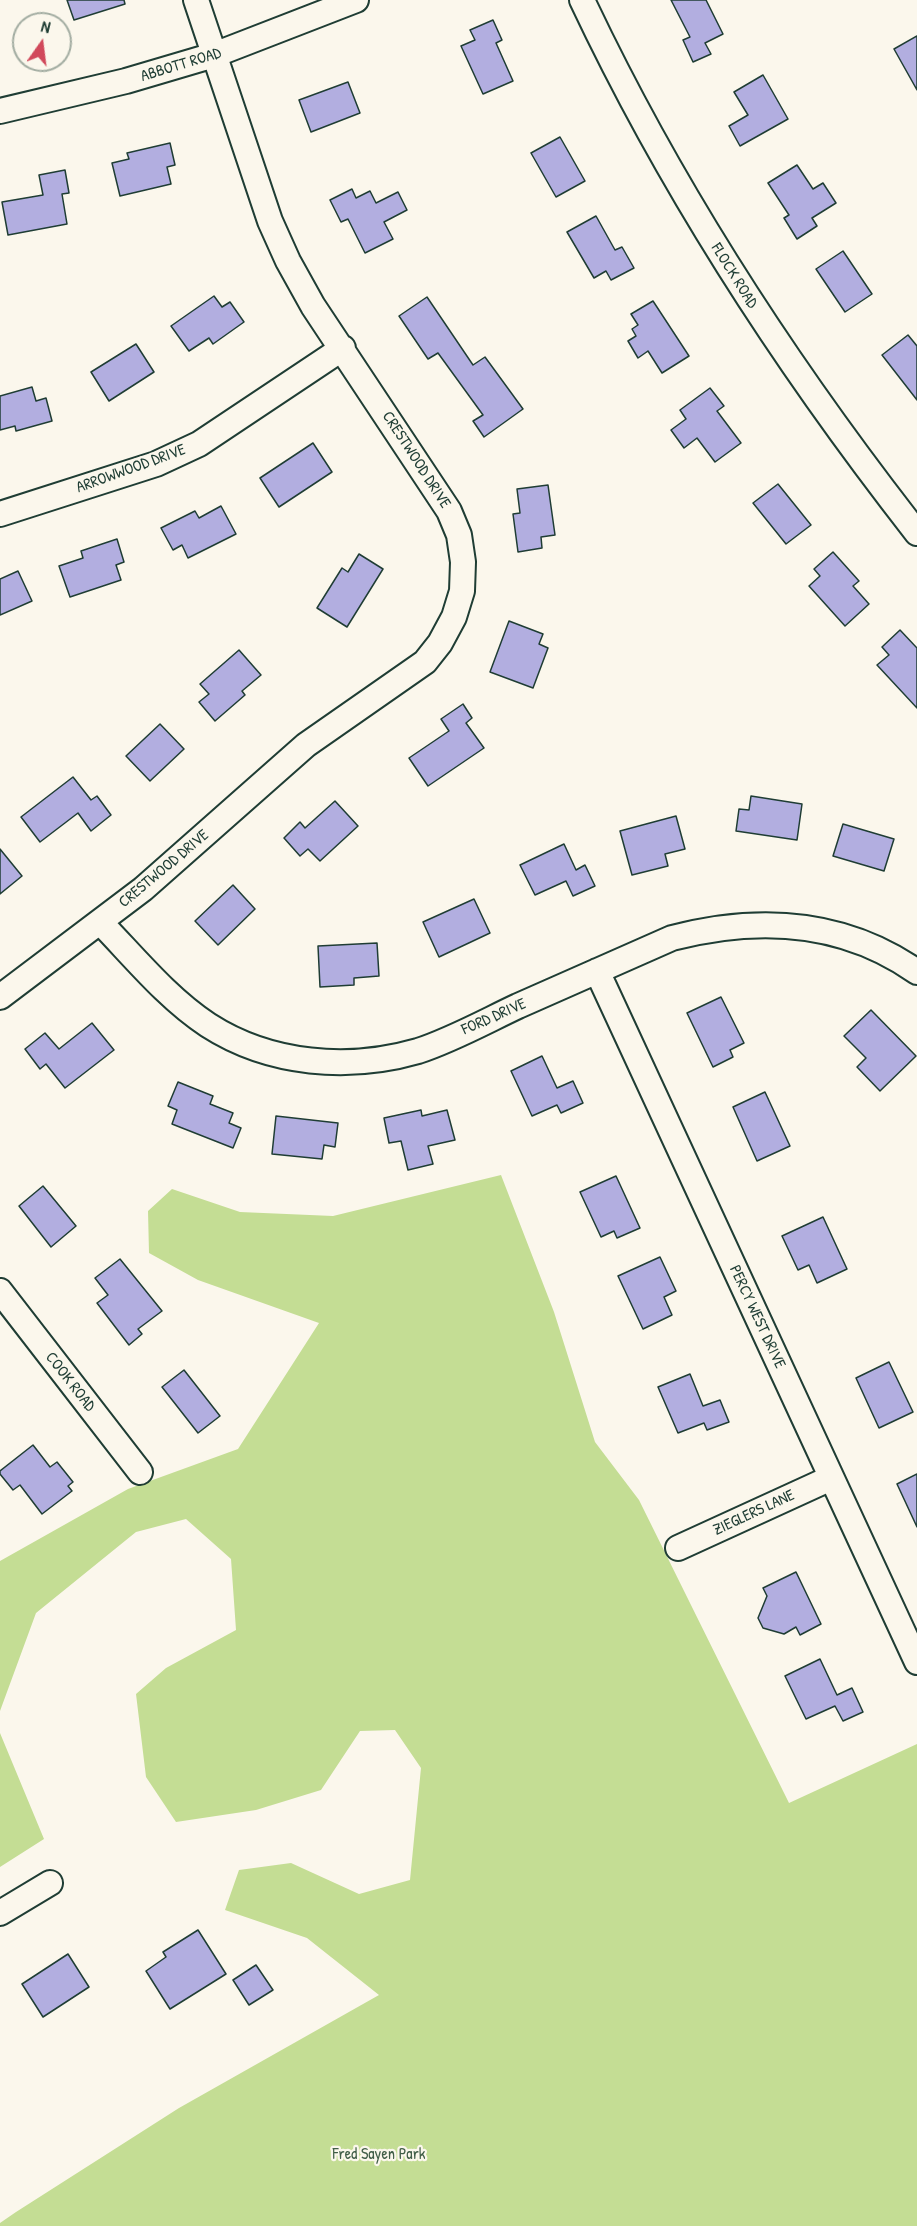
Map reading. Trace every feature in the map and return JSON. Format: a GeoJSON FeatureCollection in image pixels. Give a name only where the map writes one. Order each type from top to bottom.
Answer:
{"type":"FeatureCollection","features":[{"type":"Feature","properties":{"kind":"street","name":"CRESTWOOD DRIVE"},"geometry":{"type":"LineString","coordinates":[[0,997],[183,856],[253,789],[306,745],[424,662],[440,643],[454,617],[462,591],[463,562],[459,536],[449,511],[314,306],[279,241],[196,0]]}},
{"type":"Feature","properties":{"kind":"street","name":"ABBOTT ROAD"},"geometry":{"type":"LineString","coordinates":[[0,111],[126,81],[214,55],[356,0]]}},
{"type":"Feature","properties":{"kind":"street","name":"FLOCK ROAD"},"geometry":{"type":"LineString","coordinates":[[582,0],[661,153],[731,272],[781,349],[917,533]]}},
{"type":"Feature","properties":{"kind":"street","name":"ARROWWOOD DRIVE"},"geometry":{"type":"LineString","coordinates":[[0,514],[156,464],[199,444],[343,348]]}},
{"type":"Feature","properties":{"kind":"street","name":"FORD DRIVE"},"geometry":{"type":"LineString","coordinates":[[100,922],[177,1002],[209,1026],[243,1043],[276,1055],[319,1062],[358,1062],[421,1050],[672,938],[705,930],[748,924],[788,925],[831,932],[872,946],[917,972]]}},
{"type":"Feature","properties":{"kind":"street","name":"PERCY WEST DRIVE"},"geometry":{"type":"LineString","coordinates":[[597,971],[917,1662]]}},
{"type":"Feature","properties":{"kind":"street","name":"COOK ROAD"},"geometry":{"type":"LineString","coordinates":[[0,1291],[140,1472]]}},
{"type":"Feature","properties":{"kind":"street","name":"ZIEGLERS LANE"},"geometry":{"type":"LineString","coordinates":[[678,1548],[831,1478]]}},
{"type":"Feature","properties":{"kind":"street"},"geometry":{"type":"LineString","coordinates":[[0,1913],[50,1883]]}},
{"type":"Feature","properties":{"kind":"green space","name":"Fred Sayen Park"},"geometry":{"type":"Polygon","coordinates":[[[501,1175],[554,1312],[595,1442],[639,1500],[789,1803],[917,1744],[917,2226],[0,2226],[0,2223],[16,2212],[179,2108],[379,1995],[307,1938],[225,1910],[239,1870],[291,1863],[359,1894],[410,1880],[421,1768],[395,1730],[360,1731],[321,1790],[256,1810],[176,1822],[146,1777],[136,1694],[166,1668],[236,1630],[231,1559],[186,1519],[136,1532],[36,1613],[0,1711],[0,1561],[128,1489],[238,1449],[319,1323],[198,1280],[149,1253],[148,1211],[172,1189],[240,1212],[333,1216],[501,1175]]]}},
{"type":"Feature","properties":{"kind":"green space"},"geometry":{"type":"Polygon","coordinates":[[[0,1733],[44,1839],[0,1867],[0,1733]]]}},
{"type":"Feature","properties":{"kind":"building"},"geometry":{"type":"Polygon","coordinates":[[[67,0],[124,0],[125,4],[74,20],[67,0]]]}},
{"type":"Feature","properties":{"kind":"building"},"geometry":{"type":"Polygon","coordinates":[[[671,0],[706,0],[723,34],[705,43],[711,54],[693,62],[683,40],[690,37],[671,0]]]}},
{"type":"Feature","properties":{"kind":"building"},"geometry":{"type":"Polygon","coordinates":[[[493,20],[502,40],[496,43],[513,81],[483,94],[461,46],[475,40],[470,30],[493,20]]]}},
{"type":"Feature","properties":{"kind":"building"},"geometry":{"type":"Polygon","coordinates":[[[917,36],[917,90],[894,49],[917,36]]]}},
{"type":"Feature","properties":{"kind":"building"},"geometry":{"type":"Polygon","coordinates":[[[763,75],[788,119],[740,146],[729,126],[748,115],[734,92],[763,75]]]}},
{"type":"Feature","properties":{"kind":"building"},"geometry":{"type":"Polygon","coordinates":[[[348,82],[360,113],[311,132],[299,100],[348,82]]]}},
{"type":"Feature","properties":{"kind":"building"},"geometry":{"type":"Polygon","coordinates":[[[560,137],[585,181],[556,197],[531,153],[560,137]]]}},
{"type":"Feature","properties":{"kind":"building"},"geometry":{"type":"Polygon","coordinates":[[[170,143],[175,165],[167,167],[171,184],[120,196],[112,163],[129,159],[127,153],[170,143]]]}},
{"type":"Feature","properties":{"kind":"building"},"geometry":{"type":"Polygon","coordinates":[[[797,165],[813,189],[823,183],[836,203],[812,218],[817,226],[797,239],[784,218],[789,215],[768,183],[797,165]]]}},
{"type":"Feature","properties":{"kind":"building"},"geometry":{"type":"Polygon","coordinates":[[[65,170],[69,193],[62,194],[67,224],[8,235],[2,202],[43,195],[39,175],[65,170]]]}},
{"type":"Feature","properties":{"kind":"building"},"geometry":{"type":"Polygon","coordinates":[[[352,189],[356,198],[370,191],[376,203],[398,192],[407,210],[384,222],[393,239],[365,253],[348,219],[341,222],[330,200],[352,189]]]}},
{"type":"Feature","properties":{"kind":"building"},"geometry":{"type":"Polygon","coordinates":[[[596,216],[615,250],[622,247],[634,268],[611,280],[606,271],[594,278],[567,232],[596,216]]]}},
{"type":"Feature","properties":{"kind":"building"},"geometry":{"type":"Polygon","coordinates":[[[843,251],[872,294],[845,312],[816,269],[843,251]]]}},
{"type":"Feature","properties":{"kind":"building"},"geometry":{"type":"Polygon","coordinates":[[[214,296],[222,307],[230,302],[244,322],[213,344],[209,338],[189,351],[171,326],[214,296]]]}},
{"type":"Feature","properties":{"kind":"building"},"geometry":{"type":"Polygon","coordinates":[[[427,297],[473,365],[485,357],[523,409],[484,437],[473,421],[483,415],[438,353],[428,359],[399,316],[427,297]]]}},
{"type":"Feature","properties":{"kind":"building"},"geometry":{"type":"Polygon","coordinates":[[[653,301],[689,356],[662,373],[648,351],[638,358],[628,341],[636,336],[632,329],[638,325],[631,314],[653,301]]]}},
{"type":"Feature","properties":{"kind":"building"},"geometry":{"type":"Polygon","coordinates":[[[908,335],[917,346],[917,400],[882,355],[908,335]]]}},
{"type":"Feature","properties":{"kind":"building"},"geometry":{"type":"Polygon","coordinates":[[[136,344],[154,372],[109,401],[91,372],[136,344]]]}},
{"type":"Feature","properties":{"kind":"building"},"geometry":{"type":"Polygon","coordinates":[[[32,387],[36,401],[46,398],[52,421],[16,431],[15,426],[0,430],[0,396],[32,387]]]}},
{"type":"Feature","properties":{"kind":"building"},"geometry":{"type":"Polygon","coordinates":[[[710,388],[724,406],[717,411],[741,443],[715,462],[697,438],[684,448],[671,430],[686,419],[680,410],[710,388]]]}},
{"type":"Feature","properties":{"kind":"building"},"geometry":{"type":"Polygon","coordinates":[[[313,443],[332,472],[279,507],[260,478],[313,443]]]}},
{"type":"Feature","properties":{"kind":"building"},"geometry":{"type":"Polygon","coordinates":[[[778,484],[811,525],[786,544],[753,503],[778,484]]]}},
{"type":"Feature","properties":{"kind":"building"},"geometry":{"type":"Polygon","coordinates":[[[548,485],[555,535],[541,537],[542,548],[518,552],[513,514],[520,513],[517,489],[548,485]]]}},
{"type":"Feature","properties":{"kind":"building"},"geometry":{"type":"Polygon","coordinates":[[[221,506],[236,534],[188,558],[182,545],[173,550],[161,528],[195,511],[199,518],[221,506]]]}},
{"type":"Feature","properties":{"kind":"building"},"geometry":{"type":"Polygon","coordinates":[[[117,539],[124,562],[116,565],[121,580],[70,597],[59,566],[83,558],[81,551],[117,539]]]}},
{"type":"Feature","properties":{"kind":"building"},"geometry":{"type":"Polygon","coordinates":[[[833,552],[859,581],[853,586],[869,604],[845,626],[809,586],[820,576],[814,569],[833,552]]]}},
{"type":"Feature","properties":{"kind":"building"},"geometry":{"type":"Polygon","coordinates":[[[359,554],[383,569],[347,627],[317,608],[342,568],[348,572],[359,554]]]}},
{"type":"Feature","properties":{"kind":"building"},"geometry":{"type":"Polygon","coordinates":[[[18,571],[32,601],[0,615],[0,579],[18,571]]]}},
{"type":"Feature","properties":{"kind":"building"},"geometry":{"type":"Polygon","coordinates":[[[509,621],[543,634],[539,644],[548,648],[533,688],[490,672],[509,621]]]}},
{"type":"Feature","properties":{"kind":"building"},"geometry":{"type":"Polygon","coordinates":[[[900,630],[917,648],[917,708],[877,665],[889,655],[882,647],[900,630]]]}},
{"type":"Feature","properties":{"kind":"building"},"geometry":{"type":"Polygon","coordinates":[[[239,650],[261,675],[242,691],[245,695],[215,721],[199,702],[209,694],[200,684],[239,650]]]}},
{"type":"Feature","properties":{"kind":"building"},"geometry":{"type":"Polygon","coordinates":[[[463,704],[472,718],[466,723],[484,748],[428,786],[409,758],[449,731],[441,719],[463,704]]]}},
{"type":"Feature","properties":{"kind":"building"},"geometry":{"type":"Polygon","coordinates":[[[160,724],[184,749],[150,781],[126,756],[160,724]]]}},
{"type":"Feature","properties":{"kind":"building"},"geometry":{"type":"Polygon","coordinates":[[[73,777],[91,800],[97,796],[111,815],[91,831],[78,813],[40,842],[21,817],[73,777]]]}},
{"type":"Feature","properties":{"kind":"building"},"geometry":{"type":"Polygon","coordinates":[[[751,796],[802,804],[797,840],[736,831],[739,809],[749,810],[751,796]]]}},
{"type":"Feature","properties":{"kind":"building"},"geometry":{"type":"Polygon","coordinates":[[[335,801],[358,826],[320,861],[308,849],[300,856],[284,838],[300,822],[305,828],[335,801]]]}},
{"type":"Feature","properties":{"kind":"building"},"geometry":{"type":"Polygon","coordinates":[[[676,816],[685,849],[665,854],[668,866],[632,875],[620,831],[676,816]]]}},
{"type":"Feature","properties":{"kind":"building"},"geometry":{"type":"Polygon","coordinates":[[[843,824],[894,839],[884,871],[833,856],[843,824]]]}},
{"type":"Feature","properties":{"kind":"building"},"geometry":{"type":"Polygon","coordinates":[[[564,844],[576,870],[585,865],[595,886],[573,896],[566,881],[535,895],[520,865],[564,844]]]}},
{"type":"Feature","properties":{"kind":"building"},"geometry":{"type":"Polygon","coordinates":[[[0,849],[22,876],[0,894],[0,849]]]}},
{"type":"Feature","properties":{"kind":"building"},"geometry":{"type":"Polygon","coordinates":[[[233,885],[255,909],[218,945],[195,921],[233,885]]]}},
{"type":"Feature","properties":{"kind":"building"},"geometry":{"type":"Polygon","coordinates":[[[474,899],[490,933],[439,957],[423,922],[474,899]]]}},
{"type":"Feature","properties":{"kind":"building"},"geometry":{"type":"Polygon","coordinates":[[[377,943],[379,976],[354,978],[354,985],[320,987],[318,946],[377,943]]]}},
{"type":"Feature","properties":{"kind":"building"},"geometry":{"type":"Polygon","coordinates":[[[721,997],[744,1043],[730,1050],[733,1057],[713,1067],[687,1013],[721,997]]]}},
{"type":"Feature","properties":{"kind":"building"},"geometry":{"type":"Polygon","coordinates":[[[871,1010],[916,1056],[880,1091],[857,1067],[866,1058],[844,1036],[871,1010]]]}},
{"type":"Feature","properties":{"kind":"building"},"geometry":{"type":"Polygon","coordinates":[[[92,1023],[114,1050],[65,1088],[46,1064],[40,1069],[25,1049],[45,1033],[59,1049],[92,1023]]]}},
{"type":"Feature","properties":{"kind":"building"},"geometry":{"type":"Polygon","coordinates":[[[542,1056],[557,1088],[573,1081],[583,1103],[561,1113],[557,1105],[532,1116],[511,1071],[542,1056]]]}},
{"type":"Feature","properties":{"kind":"building"},"geometry":{"type":"Polygon","coordinates":[[[178,1082],[213,1096],[210,1104],[233,1113],[229,1123],[241,1128],[233,1148],[172,1124],[177,1110],[168,1106],[178,1082]]]}},
{"type":"Feature","properties":{"kind":"building"},"geometry":{"type":"Polygon","coordinates":[[[765,1092],[790,1146],[757,1161],[733,1107],[765,1092]]]}},
{"type":"Feature","properties":{"kind":"building"},"geometry":{"type":"Polygon","coordinates":[[[421,1110],[422,1116],[447,1110],[455,1140],[428,1146],[433,1164],[408,1170],[401,1141],[389,1143],[384,1118],[421,1110]]]}},
{"type":"Feature","properties":{"kind":"building"},"geometry":{"type":"Polygon","coordinates":[[[276,1116],[338,1123],[335,1147],[324,1145],[322,1159],[272,1154],[276,1116]]]}},
{"type":"Feature","properties":{"kind":"building"},"geometry":{"type":"Polygon","coordinates":[[[616,1176],[640,1228],[617,1238],[614,1231],[601,1237],[580,1192],[616,1176]]]}},
{"type":"Feature","properties":{"kind":"building"},"geometry":{"type":"Polygon","coordinates":[[[43,1186],[76,1226],[51,1247],[19,1206],[43,1186]]]}},
{"type":"Feature","properties":{"kind":"building"},"geometry":{"type":"Polygon","coordinates":[[[823,1217],[847,1269],[817,1283],[809,1265],[798,1270],[782,1236],[823,1217]]]}},
{"type":"Feature","properties":{"kind":"building"},"geometry":{"type":"Polygon","coordinates":[[[660,1257],[676,1291],[664,1297],[672,1315],[643,1329],[618,1276],[660,1257]]]}},
{"type":"Feature","properties":{"kind":"building"},"geometry":{"type":"Polygon","coordinates":[[[120,1259],[162,1311],[138,1329],[142,1334],[129,1345],[97,1303],[108,1295],[95,1278],[120,1259]]]}},
{"type":"Feature","properties":{"kind":"building"},"geometry":{"type":"Polygon","coordinates":[[[889,1362],[913,1412],[879,1428],[856,1378],[889,1362]]]}},
{"type":"Feature","properties":{"kind":"building"},"geometry":{"type":"Polygon","coordinates":[[[184,1370],[220,1416],[198,1433],[162,1387],[184,1370]]]}},
{"type":"Feature","properties":{"kind":"building"},"geometry":{"type":"Polygon","coordinates":[[[690,1374],[703,1406],[720,1400],[729,1422],[707,1430],[704,1423],[678,1433],[658,1387],[690,1374]]]}},
{"type":"Feature","properties":{"kind":"building"},"geometry":{"type":"Polygon","coordinates":[[[33,1445],[50,1467],[57,1462],[73,1482],[68,1486],[72,1491],[42,1514],[20,1485],[13,1490],[0,1474],[0,1471],[33,1445]]]}},
{"type":"Feature","properties":{"kind":"building"},"geometry":{"type":"Polygon","coordinates":[[[917,1474],[917,1527],[897,1484],[917,1474]]]}},
{"type":"Feature","properties":{"kind":"building"},"geometry":{"type":"Polygon","coordinates":[[[796,1572],[821,1624],[800,1635],[796,1627],[784,1634],[763,1628],[758,1618],[767,1596],[763,1588],[796,1572]]]}},
{"type":"Feature","properties":{"kind":"building"},"geometry":{"type":"Polygon","coordinates":[[[820,1659],[837,1695],[852,1688],[863,1712],[843,1721],[835,1706],[806,1719],[785,1676],[820,1659]]]}},
{"type":"Feature","properties":{"kind":"building"},"geometry":{"type":"Polygon","coordinates":[[[198,1930],[226,1974],[170,2009],[146,1971],[166,1957],[163,1952],[198,1930]]]}},
{"type":"Feature","properties":{"kind":"building"},"geometry":{"type":"Polygon","coordinates":[[[68,1954],[89,1987],[43,2017],[22,1984],[68,1954]]]}},
{"type":"Feature","properties":{"kind":"building"},"geometry":{"type":"Polygon","coordinates":[[[256,1965],[273,1990],[249,2005],[233,1980],[256,1965]]]}}]}
